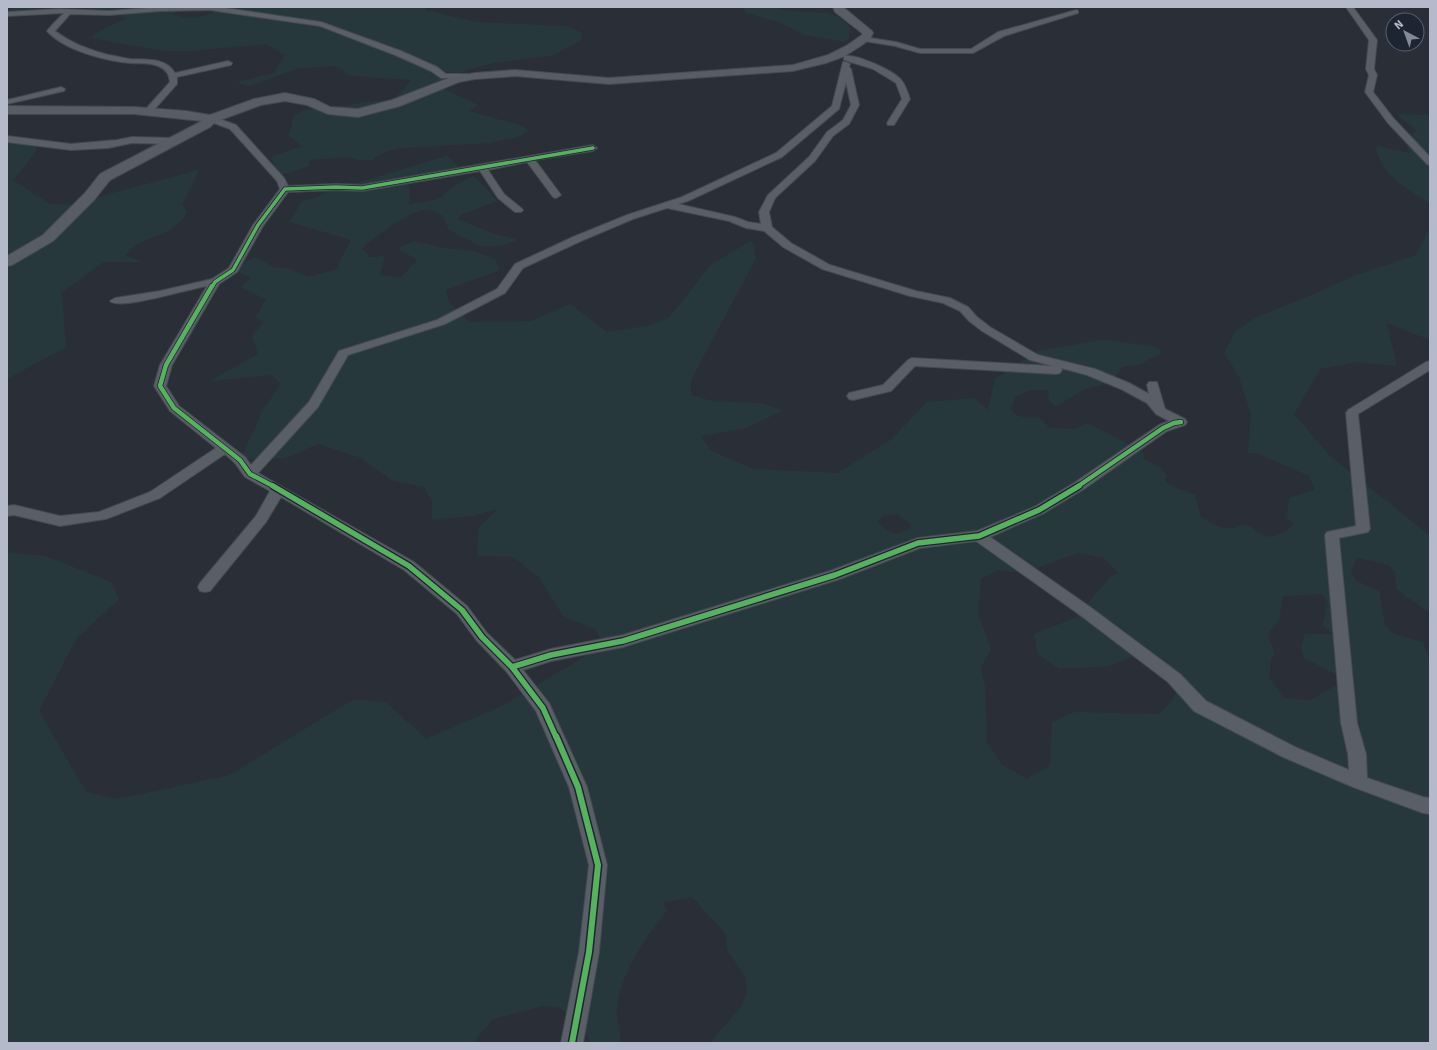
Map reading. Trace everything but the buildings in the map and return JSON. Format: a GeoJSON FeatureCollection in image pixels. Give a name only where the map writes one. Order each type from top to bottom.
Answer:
{"type":"FeatureCollection","features":[{"type":"Feature","properties":{"kind":"street"},"geometry":{"type":"LineString","coordinates":[[250,474],[314,404],[343,353],[441,322],[501,291],[519,266],[577,239],[630,217],[685,199],[779,155],[836,107],[844,58],[867,36],[867,32],[839,10],[838,7]]}},
{"type":"Feature","properties":{"kind":"street"},"geometry":{"type":"LineString","coordinates":[[1349,7],[1373,40],[1370,69],[1373,75],[1369,92],[1392,122],[1430,162]]}},
{"type":"Feature","properties":{"kind":"street"},"geometry":{"type":"LineString","coordinates":[[7,14],[47,11],[109,13],[160,9],[210,8],[321,24],[398,53],[434,69],[444,76],[475,76],[515,73],[539,74],[588,81],[609,82],[793,68],[844,58],[876,67],[899,82],[906,99],[891,123]]}},
{"type":"Feature","properties":{"kind":"street"},"geometry":{"type":"LineString","coordinates":[[73,11],[68,12],[66,17],[55,24],[51,31],[58,37],[98,54],[128,61],[156,63],[166,67],[173,76],[174,82],[149,110]]}},
{"type":"Feature","properties":{"kind":"street"},"geometry":{"type":"LineString","coordinates":[[864,39],[896,44],[920,51],[973,51],[1001,34],[1076,12]]}},
{"type":"Feature","properties":{"kind":"street"},"geometry":{"type":"LineString","coordinates":[[768,228],[764,212],[771,197],[812,159],[830,134],[846,122],[852,114],[855,105],[849,86],[844,58]]}},
{"type":"Feature","properties":{"kind":"street"},"geometry":{"type":"LineString","coordinates":[[173,76],[228,63]]}},
{"type":"Feature","properties":{"kind":"street"},"geometry":{"type":"LineString","coordinates":[[7,262],[48,238],[90,196],[105,177],[206,124],[211,118],[258,102],[285,97],[310,102],[328,110],[358,113],[396,104],[456,79],[475,76]]}},
{"type":"Feature","properties":{"kind":"street"},"geometry":{"type":"LineString","coordinates":[[7,102],[61,89]]}},
{"type":"Feature","properties":{"kind":"street"},"geometry":{"type":"LineString","coordinates":[[7,110],[149,110],[211,118],[233,127],[282,180],[285,189]]}},
{"type":"Feature","properties":{"kind":"street"},"geometry":{"type":"LineString","coordinates":[[7,139],[71,147],[117,143],[139,139],[173,141]]}},
{"type":"Feature","properties":{"kind":"street"},"geometry":{"type":"LineString","coordinates":[[83,153],[117,143]]}},
{"type":"Feature","properties":{"kind":"street"},"geometry":{"type":"LineString","coordinates":[[285,189],[336,187],[362,188],[593,148]]}},
{"type":"Feature","properties":{"kind":"street"},"geometry":{"type":"LineString","coordinates":[[529,159],[556,194]]}},
{"type":"Feature","properties":{"kind":"street"},"geometry":{"type":"LineString","coordinates":[[482,168],[501,196],[518,210]]}},
{"type":"Feature","properties":{"kind":"street"},"geometry":{"type":"LineString","coordinates":[[115,301],[134,299],[174,291],[189,286],[215,282],[233,270],[258,225],[285,189]]}},
{"type":"Feature","properties":{"kind":"street"},"geometry":{"type":"LineString","coordinates":[[512,667],[551,655],[631,639],[835,575],[918,543],[979,536],[1039,510],[1079,486],[1163,428],[1174,423],[1181,422],[1160,410],[1150,400],[1124,386],[1091,372],[1034,358],[986,329],[972,319],[964,310],[946,300],[914,294],[826,267],[787,245],[768,228],[746,225],[732,219],[666,205]]}},
{"type":"Feature","properties":{"kind":"street"},"geometry":{"type":"LineString","coordinates":[[215,282],[166,365],[160,386],[174,408],[240,460],[250,474],[278,488],[324,517],[409,566],[462,610],[482,637],[512,667],[543,708],[578,787],[598,865],[589,952],[572,1043]]}},
{"type":"Feature","properties":{"kind":"street"},"geometry":{"type":"LineString","coordinates":[[853,396],[887,388],[912,362],[1091,372]]}},
{"type":"Feature","properties":{"kind":"street"},"geometry":{"type":"LineString","coordinates":[[1359,782],[1357,754],[1349,723],[1332,535],[1363,529],[1352,413],[1430,364]]}},
{"type":"Feature","properties":{"kind":"street"},"geometry":{"type":"LineString","coordinates":[[1153,385],[1160,410]]}},
{"type":"Feature","properties":{"kind":"street"},"geometry":{"type":"LineString","coordinates":[[7,511],[14,510],[60,521],[101,516],[155,495],[225,448]]}},
{"type":"Feature","properties":{"kind":"street"},"geometry":{"type":"LineString","coordinates":[[205,587],[261,519],[278,488]]}},
{"type":"Feature","properties":{"kind":"street"},"geometry":{"type":"LineString","coordinates":[[979,536],[1085,611],[1174,678],[1200,706],[1289,752],[1359,782],[1422,805],[1430,806]]}},
{"type":"Feature","properties":{"kind":"shaded area"},"geometry":{"type":"Polygon","coordinates":[[[14,7],[188,7],[173,14],[188,18],[201,16],[229,7],[427,7],[425,10],[476,22],[566,26],[582,33],[581,40],[554,55],[494,63],[446,76],[475,76],[438,86],[478,105],[469,111],[522,126],[529,131],[518,137],[490,143],[399,148],[380,154],[373,160],[358,160],[347,157],[310,160],[309,166],[278,176],[271,157],[302,146],[289,136],[293,117],[304,110],[395,99],[411,80],[351,76],[336,66],[299,68],[249,86],[236,82],[274,73],[285,55],[266,44],[192,51],[164,51],[91,38],[96,33],[127,18],[115,14],[85,11],[52,11],[7,14],[7,10],[14,7]]]}},
{"type":"Feature","properties":{"kind":"shaded area"},"geometry":{"type":"Polygon","coordinates":[[[744,7],[772,7],[788,11],[825,13],[837,16],[850,27],[849,38],[844,42],[805,35],[777,21],[745,12],[744,7]]]}},
{"type":"Feature","properties":{"kind":"shaded area"},"geometry":{"type":"Polygon","coordinates":[[[1397,114],[1430,115],[1430,204],[1396,180],[1383,165],[1378,156],[1376,146],[1410,153],[1404,140],[1417,131],[1397,114]]]}},
{"type":"Feature","properties":{"kind":"shaded area"},"geometry":{"type":"Polygon","coordinates":[[[19,141],[35,143],[37,150],[13,180],[48,203],[64,205],[86,202],[105,195],[199,170],[182,204],[187,212],[176,226],[136,245],[125,256],[143,262],[104,262],[62,292],[66,347],[7,379],[7,143],[19,141]]]}},
{"type":"Feature","properties":{"kind":"shaded area"},"geometry":{"type":"Polygon","coordinates":[[[447,156],[460,167],[406,181],[410,188],[409,204],[438,199],[457,184],[473,176],[497,201],[462,214],[457,219],[492,233],[518,240],[500,246],[483,247],[449,230],[443,216],[431,210],[422,210],[413,213],[394,224],[375,237],[362,249],[370,257],[385,256],[380,275],[400,278],[417,260],[398,248],[415,241],[444,248],[474,251],[495,259],[500,270],[446,290],[449,302],[469,322],[531,321],[570,304],[607,332],[652,325],[669,318],[711,265],[752,240],[756,258],[691,380],[691,395],[712,401],[762,403],[782,411],[746,428],[701,436],[710,450],[753,469],[838,473],[892,439],[927,402],[974,398],[988,410],[995,379],[1038,351],[1103,340],[1152,346],[1163,352],[1140,364],[1122,367],[1118,374],[1109,382],[1081,391],[1056,406],[1049,401],[1048,390],[1031,390],[1016,396],[1011,408],[1013,412],[1022,417],[1038,417],[1050,428],[1076,429],[1087,423],[1143,452],[1143,458],[1161,468],[1167,475],[1165,481],[1173,487],[1195,495],[1201,517],[1224,528],[1234,528],[1242,525],[1252,527],[1260,534],[1269,537],[1278,535],[1294,525],[1287,517],[1289,498],[1315,490],[1309,476],[1257,453],[1248,453],[1251,415],[1239,376],[1224,353],[1235,332],[1255,318],[1351,277],[1416,255],[1430,228],[1430,340],[1387,323],[1397,366],[1355,362],[1320,369],[1294,414],[1329,455],[1430,536],[1430,613],[1396,589],[1395,573],[1389,565],[1357,558],[1351,571],[1355,580],[1379,591],[1385,626],[1394,634],[1423,642],[1430,661],[1430,1043],[710,1043],[741,1007],[747,992],[745,976],[727,950],[726,934],[692,897],[663,903],[667,911],[650,933],[629,968],[617,1006],[620,1043],[590,1043],[584,1028],[560,1008],[543,1006],[493,1019],[473,1043],[7,1043],[7,552],[46,556],[111,582],[119,599],[76,639],[39,711],[86,792],[118,799],[230,775],[354,699],[387,703],[426,739],[500,707],[604,645],[595,629],[563,616],[539,577],[513,557],[477,556],[479,527],[498,509],[473,516],[432,520],[432,502],[424,487],[393,481],[361,458],[318,444],[285,458],[240,460],[263,410],[281,384],[272,375],[210,381],[258,354],[252,335],[264,322],[256,317],[266,299],[241,288],[251,277],[233,270],[255,257],[274,267],[290,269],[308,277],[337,269],[351,240],[290,222],[302,201],[318,197],[336,187],[364,181],[447,156]],[[897,514],[883,516],[877,522],[892,533],[900,533],[910,529],[911,524],[897,514]],[[1079,553],[1021,573],[998,570],[981,579],[978,613],[991,650],[981,667],[985,687],[987,742],[1001,764],[1027,779],[1050,766],[1052,722],[1075,712],[1159,714],[1173,700],[1180,681],[1156,664],[1130,657],[1109,666],[1059,669],[1038,654],[1034,634],[1075,618],[1111,576],[1119,573],[1104,558],[1079,553]],[[1322,594],[1283,596],[1279,620],[1268,634],[1275,654],[1271,659],[1269,678],[1284,698],[1311,700],[1336,685],[1337,675],[1304,658],[1301,648],[1305,634],[1333,634],[1323,625],[1328,602],[1322,594]]]}},
{"type":"Feature","properties":{"kind":"cycle path"},"geometry":{"type":"LineString","coordinates":[[572,1043],[589,952],[598,865],[578,787],[543,708],[512,667],[482,637],[462,610],[409,566],[250,474],[240,460],[174,408],[160,386],[166,365],[215,282],[233,270],[258,225],[285,189],[336,187],[362,188],[593,148]]}},
{"type":"Feature","properties":{"kind":"cycle path"},"geometry":{"type":"LineString","coordinates":[[512,667],[551,655],[623,641],[835,575],[918,543],[979,536],[1039,510],[1079,486],[1163,428],[1174,423],[1181,422]]}}]}
